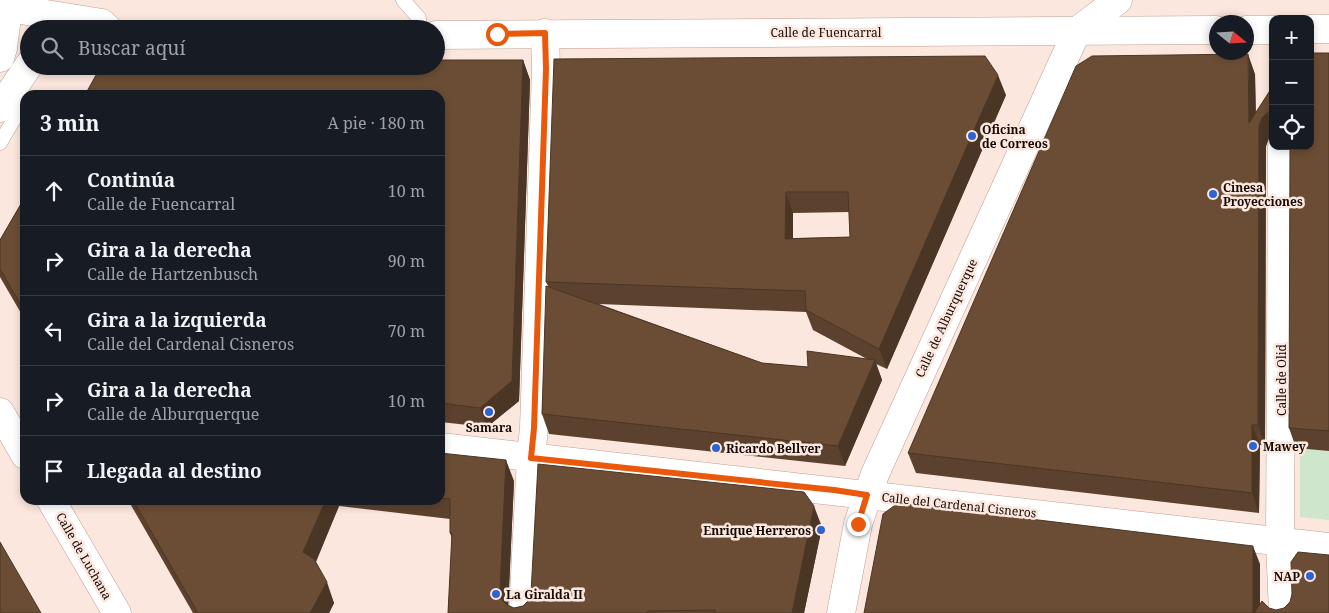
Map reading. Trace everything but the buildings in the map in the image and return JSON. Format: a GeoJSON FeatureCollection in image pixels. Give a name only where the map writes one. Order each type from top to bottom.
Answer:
{"type":"FeatureCollection","features":[{"type":"Feature","properties":{"kind":"street"},"geometry":{"type":"LineString","coordinates":[[1077,31],[1118,0]]}},
{"type":"Feature","properties":{"kind":"street"},"geometry":{"type":"LineString","coordinates":[[0,58],[3,48],[6,5],[86,20]]}},
{"type":"Feature","properties":{"kind":"street"},"geometry":{"type":"LineString","coordinates":[[1314,29],[1329,29]]}},
{"type":"Feature","properties":{"kind":"street","name":"Calle de Fuencarral"},"geometry":{"type":"LineString","coordinates":[[445,35],[1209,30]]}},
{"type":"Feature","properties":{"kind":"street"},"geometry":{"type":"LineString","coordinates":[[1254,30],[1269,30]]}},
{"type":"Feature","properties":{"kind":"street","name":"Calle de Alburquerque"},"geometry":{"type":"LineString","coordinates":[[841,613],[858,524],[875,474],[1077,31]]}},
{"type":"Feature","properties":{"kind":"street"},"geometry":{"type":"LineString","coordinates":[[524,613],[531,458],[535,418],[546,79],[545,33]]}},
{"type":"Feature","properties":{"kind":"street"},"geometry":{"type":"LineString","coordinates":[[11,106],[25,75]]}},
{"type":"Feature","properties":{"kind":"street","name":"Calle de Olid"},"geometry":{"type":"LineString","coordinates":[[1282,150],[1280,542],[1283,613]]}},
{"type":"Feature","properties":{"kind":"street"},"geometry":{"type":"LineString","coordinates":[[0,412],[20,439]]}},
{"type":"Feature","properties":{"kind":"street","name":"Calle del Cardenal Cisneros"},"geometry":{"type":"LineString","coordinates":[[445,448],[1329,547]]}},
{"type":"Feature","properties":{"kind":"street","name":"Calle de Luchana"},"geometry":{"type":"LineString","coordinates":[[54,505],[117,613]]}},
{"type":"Feature","properties":{"kind":"lane"},"geometry":{"type":"LineString","coordinates":[[403,0],[419,20]]}},
{"type":"Feature","properties":{"kind":"lane"},"geometry":{"type":"LineString","coordinates":[[0,143],[11,106]]}},
{"type":"Feature","properties":{"kind":"green space"},"geometry":{"type":"Polygon","coordinates":[[[1300,448],[1329,451],[1329,520],[1300,517],[1300,448]]]}},
{"type":"Feature","properties":{"kind":"place","name":"Oficina de Correos"},"geometry":{"type":"Point","coordinates":[972,136]}},
{"type":"Feature","properties":{"kind":"place","name":"Cinesa Proyecciones"},"geometry":{"type":"Point","coordinates":[1213,194]}},
{"type":"Feature","properties":{"kind":"place","name":"Samara"},"geometry":{"type":"Point","coordinates":[489,412]}},
{"type":"Feature","properties":{"kind":"place","name":"Mawey"},"geometry":{"type":"Point","coordinates":[1253,446]}},
{"type":"Feature","properties":{"kind":"place","name":"Ricardo Bellver"},"geometry":{"type":"Point","coordinates":[716,448]}},
{"type":"Feature","properties":{"kind":"place","name":"Enrique Herreros"},"geometry":{"type":"Point","coordinates":[821,530]}},
{"type":"Feature","properties":{"kind":"place","name":"NAP"},"geometry":{"type":"Point","coordinates":[1310,576]}},
{"type":"Feature","properties":{"kind":"place","name":"La Giralda II"},"geometry":{"type":"Point","coordinates":[496,594]}},
{"type":"Feature","properties":{"kind":"route"},"geometry":{"type":"LineString","coordinates":[[497,34],[545,33],[546,69],[534,428],[531,458],[867,495],[858,524]]}}]}
